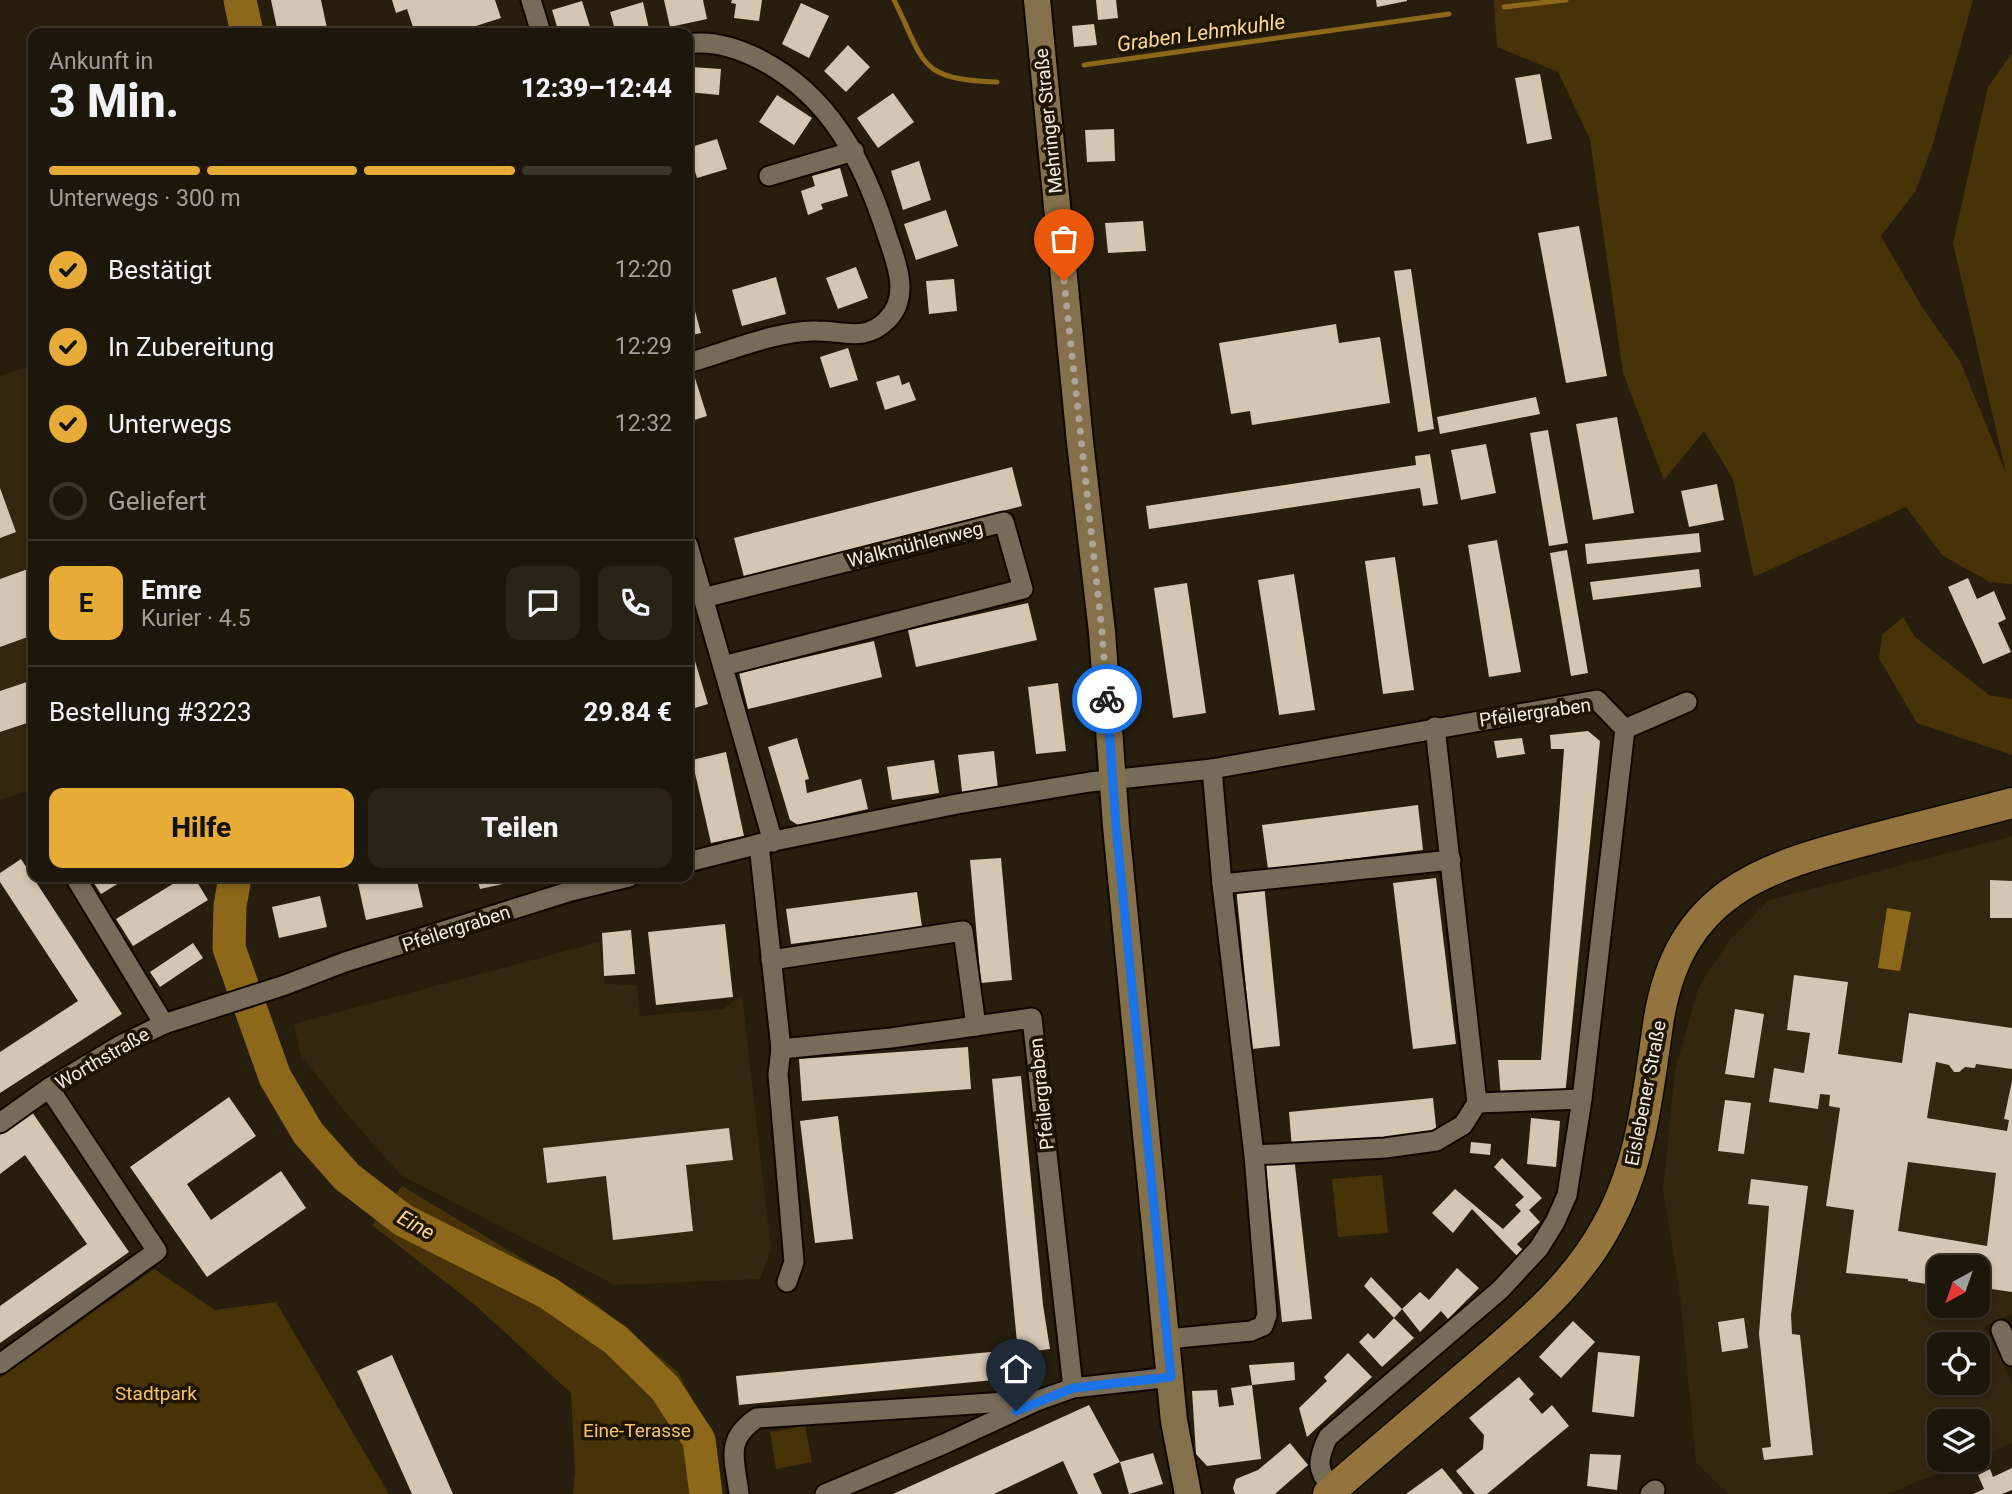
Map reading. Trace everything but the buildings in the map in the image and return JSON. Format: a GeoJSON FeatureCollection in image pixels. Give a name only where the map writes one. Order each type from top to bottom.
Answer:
{"type":"FeatureCollection","features":[{"type":"Feature","properties":{"kind":"main road","name":"Mehringer Straße"},"geometry":{"type":"LineString","coordinates":[[1037,0],[1080,442],[1102,632],[1112,780],[1174,1421],[1188,1494]]}},
{"type":"Feature","properties":{"kind":"main road","name":"Eislebener Straße"},"geometry":{"type":"LineString","coordinates":[[1331,1492],[1534,1318],[1571,1278],[1597,1243],[1618,1203],[1636,1154],[1667,980],[1687,940],[1715,905],[1748,881],[1783,864],[2012,803]]}},
{"type":"Feature","properties":{"kind":"street"},"geometry":{"type":"LineString","coordinates":[[531,0],[539,28]]}},
{"type":"Feature","properties":{"kind":"street"},"geometry":{"type":"LineString","coordinates":[[693,44],[716,44],[741,50],[786,73],[823,108],[854,152],[879,210],[900,276],[899,299],[888,320],[871,333],[851,335],[816,330],[789,334],[693,362]]}},
{"type":"Feature","properties":{"kind":"street"},"geometry":{"type":"LineString","coordinates":[[769,176],[854,152]]}},
{"type":"Feature","properties":{"kind":"street","name":"Walkmühlenweg"},"geometry":{"type":"LineString","coordinates":[[703,598],[1004,522],[1023,589],[723,666]]}},
{"type":"Feature","properties":{"kind":"street"},"geometry":{"type":"LineString","coordinates":[[693,563],[723,666],[766,843],[771,960],[781,1049],[778,1074],[794,1262],[787,1282]]}},
{"type":"Feature","properties":{"kind":"street","name":"Pfeilergraben"},"geometry":{"type":"LineString","coordinates":[[693,861],[957,804],[1112,780],[1212,769],[1597,699],[1625,729]]}},
{"type":"Feature","properties":{"kind":"street"},"geometry":{"type":"LineString","coordinates":[[1625,729],[1686,702]]}},
{"type":"Feature","properties":{"kind":"street"},"geometry":{"type":"LineString","coordinates":[[1254,1155],[1385,1148],[1436,1141],[1463,1125],[1477,1103],[1434,727]]}},
{"type":"Feature","properties":{"kind":"street","name":"Eislebener Straße"},"geometry":{"type":"LineString","coordinates":[[1331,1492],[1320,1470],[1319,1454],[1328,1437],[1500,1290],[1539,1248],[1567,1195],[1582,1100],[1625,729]]}},
{"type":"Feature","properties":{"kind":"street"},"geometry":{"type":"LineString","coordinates":[[1167,1339],[1251,1331],[1263,1326],[1267,1315],[1254,1155],[1222,884],[1212,769]]}},
{"type":"Feature","properties":{"kind":"street"},"geometry":{"type":"LineString","coordinates":[[1222,884],[1451,860]]}},
{"type":"Feature","properties":{"kind":"street"},"geometry":{"type":"LineString","coordinates":[[78,882],[164,1024]]}},
{"type":"Feature","properties":{"kind":"street","name":"Pfeilergraben"},"geometry":{"type":"LineString","coordinates":[[211,1008],[285,985],[345,962],[571,891],[608,882]]}},
{"type":"Feature","properties":{"kind":"street"},"geometry":{"type":"LineString","coordinates":[[771,960],[962,931],[976,1026]]}},
{"type":"Feature","properties":{"kind":"street","name":"Worthstraße"},"geometry":{"type":"LineString","coordinates":[[0,1123],[49,1088],[121,1045],[164,1024],[211,1008]]}},
{"type":"Feature","properties":{"kind":"street","name":"Pfeilergraben"},"geometry":{"type":"LineString","coordinates":[[781,1049],[891,1038],[1032,1018],[1073,1388]]}},
{"type":"Feature","properties":{"kind":"street"},"geometry":{"type":"LineString","coordinates":[[0,1364],[157,1251],[49,1088]]}},
{"type":"Feature","properties":{"kind":"street"},"geometry":{"type":"LineString","coordinates":[[1477,1103],[1582,1100]]}},
{"type":"Feature","properties":{"kind":"street"},"geometry":{"type":"LineString","coordinates":[[2001,1330],[2012,1356]]}},
{"type":"Feature","properties":{"kind":"street"},"geometry":{"type":"LineString","coordinates":[[825,1494],[1039,1400],[1073,1388],[1171,1377]]}},
{"type":"Feature","properties":{"kind":"street"},"geometry":{"type":"LineString","coordinates":[[739,1494],[734,1441],[738,1433],[757,1418],[1039,1400]]}},
{"type":"Feature","properties":{"kind":"shaded area"},"geometry":{"type":"Polygon","coordinates":[[[25,368],[28,376],[28,792],[0,800],[0,376],[25,368]]]}},
{"type":"Feature","properties":{"kind":"shaded area"},"geometry":{"type":"Polygon","coordinates":[[[2012,836],[2012,1314],[1985,1326],[1988,1332],[1927,1332],[1927,1395],[1990,1395],[1990,1337],[2012,1383],[2012,1443],[1990,1452],[1990,1409],[1927,1409],[1927,1472],[1941,1472],[1887,1494],[1728,1494],[1696,1462],[1680,1295],[1663,1190],[1675,1070],[1699,986],[1730,940],[1769,900],[2012,836]]]}},
{"type":"Feature","properties":{"kind":"shaded area"},"geometry":{"type":"Polygon","coordinates":[[[1887,908],[1911,912],[1900,971],[1878,968],[1887,908]]]}},
{"type":"Feature","properties":{"kind":"shaded area"},"geometry":{"type":"Polygon","coordinates":[[[599,942],[605,984],[637,985],[640,1016],[723,1009],[742,995],[771,1249],[760,1279],[615,1285],[402,1176],[346,1113],[300,1054],[294,1024],[599,942]]]}},
{"type":"Feature","properties":{"kind":"green space"},"geometry":{"type":"Polygon","coordinates":[[[1494,0],[1973,0],[1932,147],[1915,192],[1881,236],[1922,307],[1960,361],[2006,473],[1953,243],[1988,87],[2012,53],[2012,584],[1990,582],[1943,556],[1906,507],[1754,577],[1733,479],[1704,431],[1664,480],[1623,373],[1590,139],[1558,72],[1497,47],[1494,0]]]}},
{"type":"Feature","properties":{"kind":"green space"},"geometry":{"type":"Polygon","coordinates":[[[1903,617],[1915,637],[1989,695],[2012,699],[2012,755],[1917,723],[1879,658],[1882,635],[1903,617]]]}},
{"type":"Feature","properties":{"kind":"green space"},"geometry":{"type":"Polygon","coordinates":[[[1382,1175],[1388,1233],[1338,1237],[1332,1179],[1382,1175]]]}},
{"type":"Feature","properties":{"kind":"green space","name":"Eine-Terasse"},"geometry":{"type":"Polygon","coordinates":[[[402,1186],[591,1300],[678,1372],[710,1433],[707,1494],[573,1494],[575,1472],[571,1393],[475,1305],[372,1225],[402,1186]]]}},
{"type":"Feature","properties":{"kind":"green space","name":"Stadtpark"},"geometry":{"type":"Polygon","coordinates":[[[154,1269],[215,1310],[276,1302],[389,1494],[0,1494],[0,1378],[154,1269]]]}},
{"type":"Feature","properties":{"kind":"green space"},"geometry":{"type":"Polygon","coordinates":[[[805,1426],[812,1462],[776,1469],[770,1432],[805,1426]]]}},
{"type":"Feature","properties":{"kind":"waterway","name":"Eine"},"geometry":{"type":"LineString","coordinates":[[240,0],[246,28]]}},
{"type":"Feature","properties":{"kind":"waterway","name":"Graben Lehmkuhle"},"geometry":{"type":"LineString","coordinates":[[894,0],[920,53],[938,72],[952,77],[997,82]]}},
{"type":"Feature","properties":{"kind":"waterway","name":"Graben Lehmkuhle"},"geometry":{"type":"LineString","coordinates":[[1504,7],[1566,0]]}},
{"type":"Feature","properties":{"kind":"waterway","name":"Graben Lehmkuhle"},"geometry":{"type":"LineString","coordinates":[[1084,65],[1449,14]]}},
{"type":"Feature","properties":{"kind":"waterway","name":"Eine"},"geometry":{"type":"LineString","coordinates":[[234,882],[230,906],[229,948],[275,1077],[308,1133],[347,1177],[403,1220],[548,1293],[616,1340],[665,1388],[699,1440],[706,1494]]}},
{"type":"Feature","properties":{"kind":"way so far"},"geometry":{"type":"LineString","coordinates":[[1064,281],[1107,699]]}},
{"type":"Feature","properties":{"kind":"route"},"geometry":{"type":"LineString","coordinates":[[1016,1411],[1073,1388],[1171,1377],[1116,826],[1107,699]]}}]}
